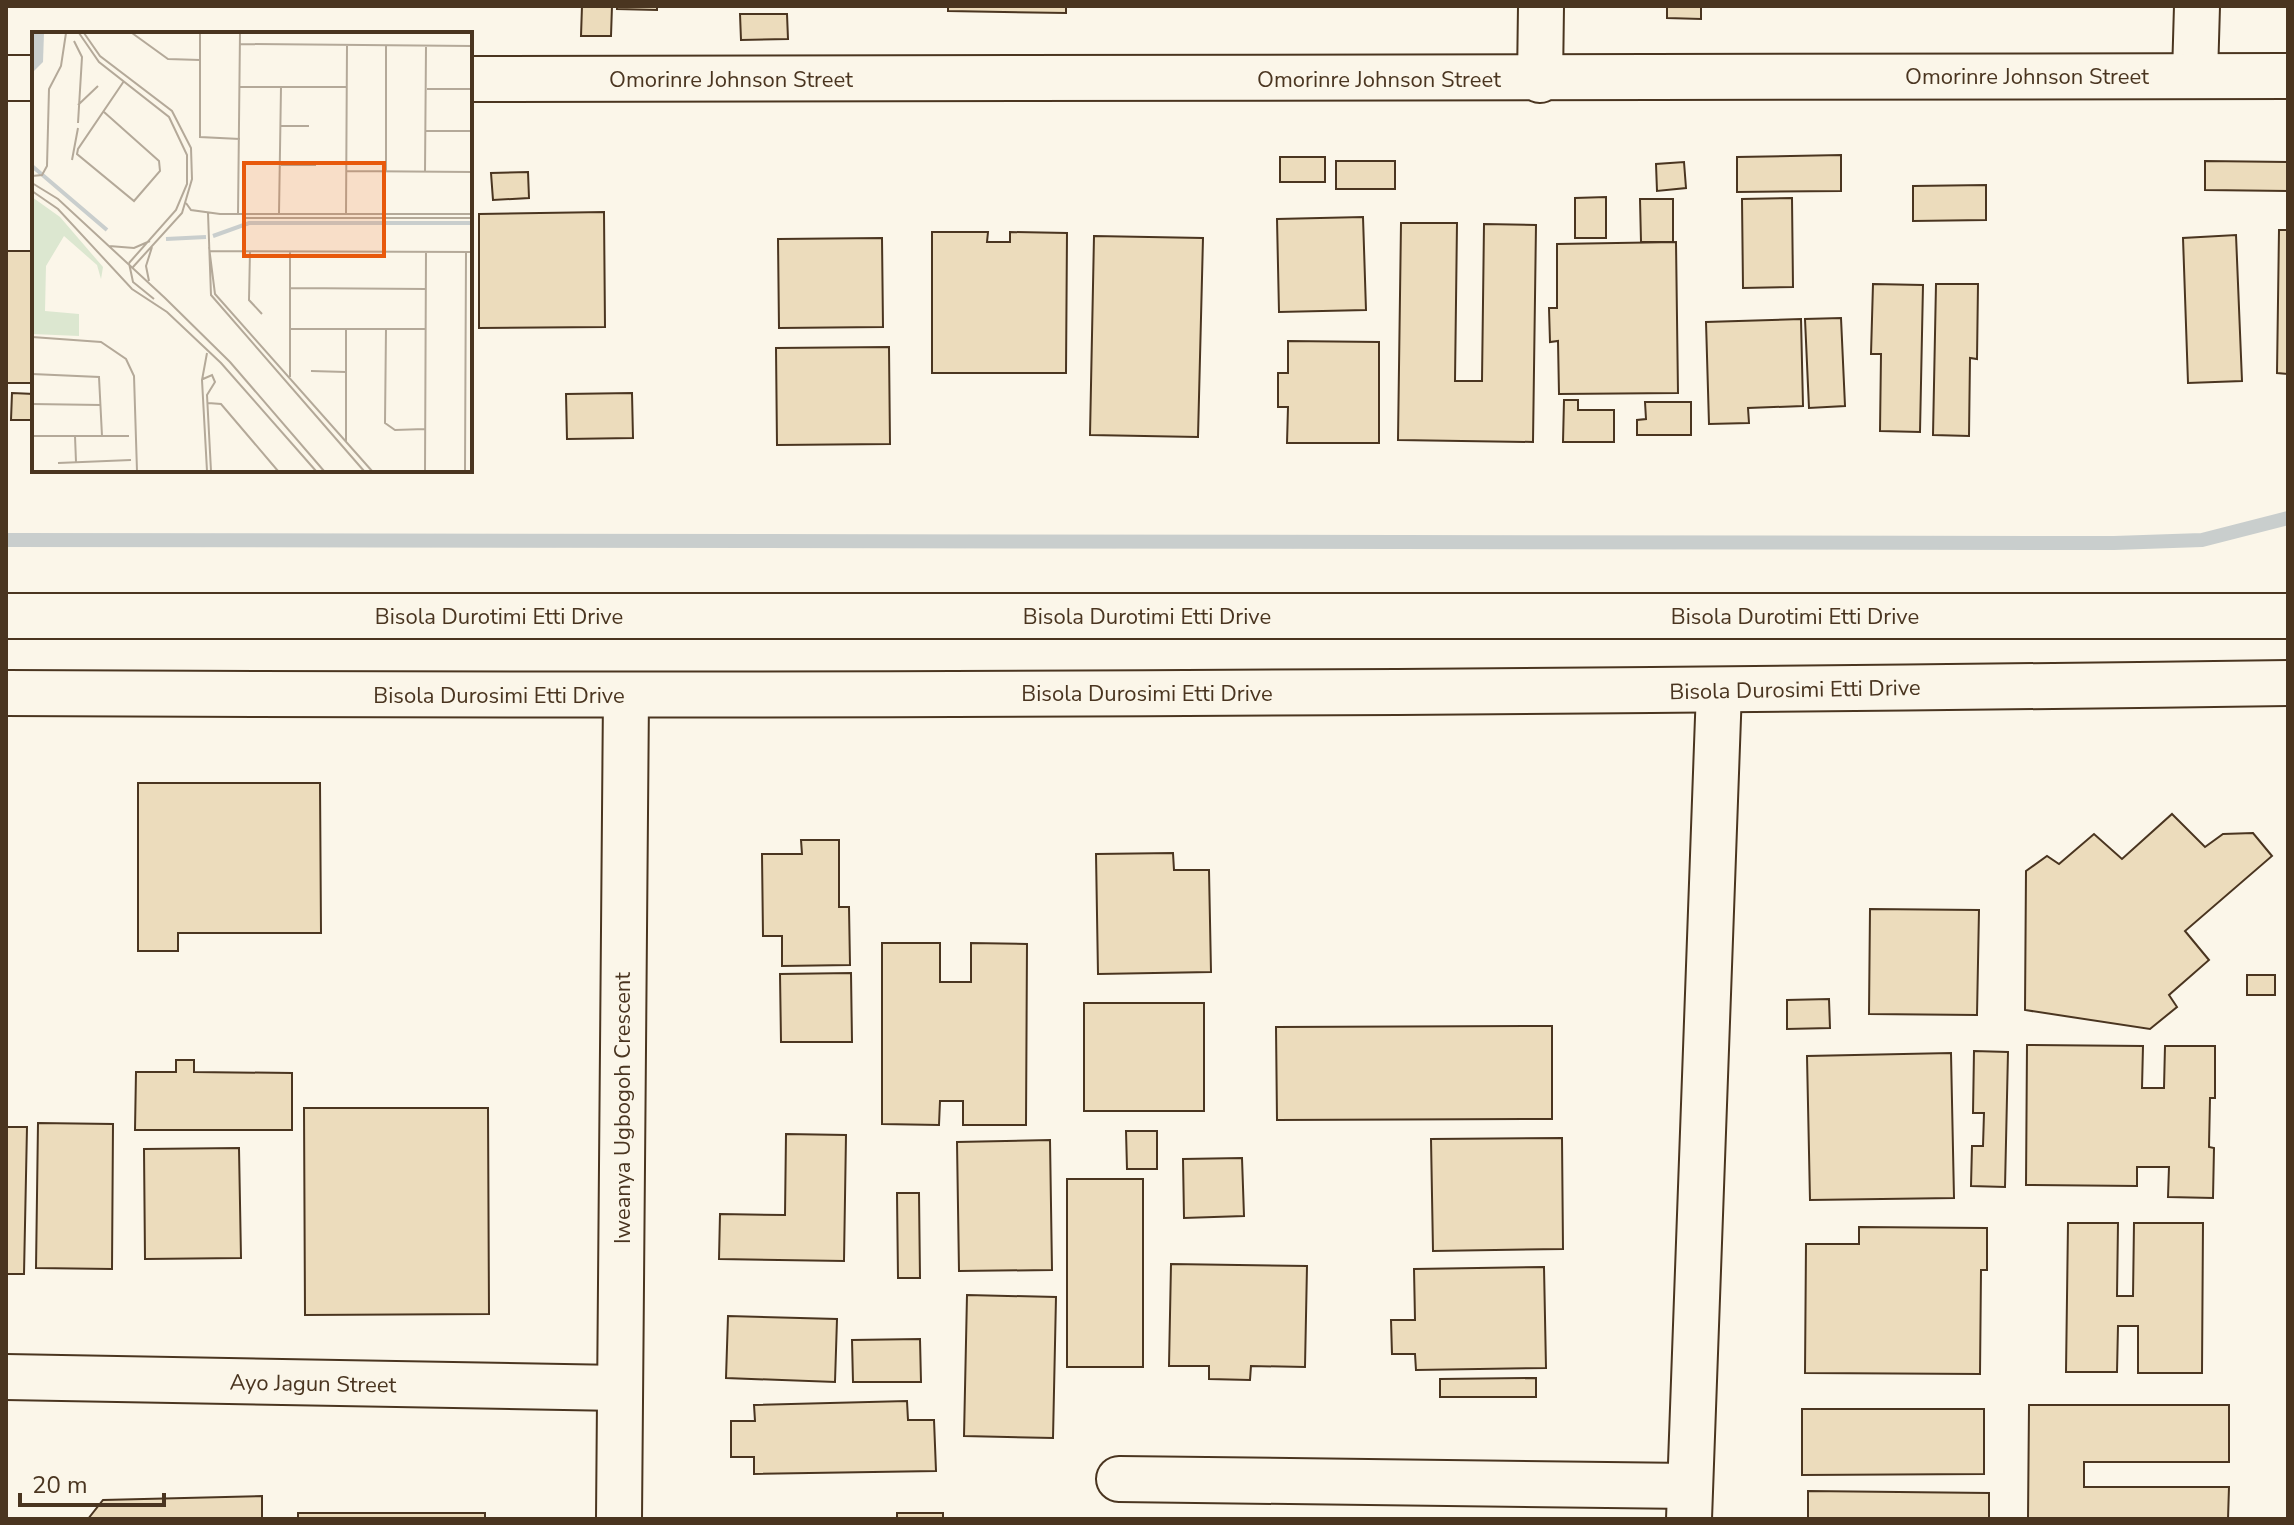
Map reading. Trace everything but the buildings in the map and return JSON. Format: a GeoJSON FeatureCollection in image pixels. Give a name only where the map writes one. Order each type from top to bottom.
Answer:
{"type":"FeatureCollection","features":[{"type":"Feature","properties":{"kind":"street"},"geometry":{"type":"LineString","coordinates":[[1540,80],[1541,6]]}},
{"type":"Feature","properties":{"kind":"street"},"geometry":{"type":"LineString","coordinates":[[2195,75],[2197,6]]}},
{"type":"Feature","properties":{"kind":"street","name":"Omorinre Johnson Street"},"geometry":{"type":"LineString","coordinates":[[472,79],[1540,80],[2288,76]]}},
{"type":"Feature","properties":{"kind":"street"},"geometry":{"type":"LineString","coordinates":[[6,78],[32,78]]}},
{"type":"Feature","properties":{"kind":"street","name":"Bisola Durotimi Etti Drive"},"geometry":{"type":"LineString","coordinates":[[6,616],[2288,616]]}},
{"type":"Feature","properties":{"kind":"street","name":"Bisola Durosimi Etti Drive"},"geometry":{"type":"LineString","coordinates":[[6,693],[626,696],[1719,690],[2288,683]]}},
{"type":"Feature","properties":{"kind":"street"},"geometry":{"type":"LineString","coordinates":[[1119,1479],[1690,1503],[1719,690]]}},
{"type":"Feature","properties":{"kind":"street","name":"Iweanya Ugbogoh Crescent"},"geometry":{"type":"LineString","coordinates":[[619,1519],[626,696]]}},
{"type":"Feature","properties":{"kind":"street","name":"Ayo Jagun Street"},"geometry":{"type":"LineString","coordinates":[[6,1377],[620,1388]]}},
{"type":"Feature","properties":{"kind":"waterway"},"geometry":{"type":"LineString","coordinates":[[6,540],[2114,543],[2202,540],[2288,518]]}}]}
